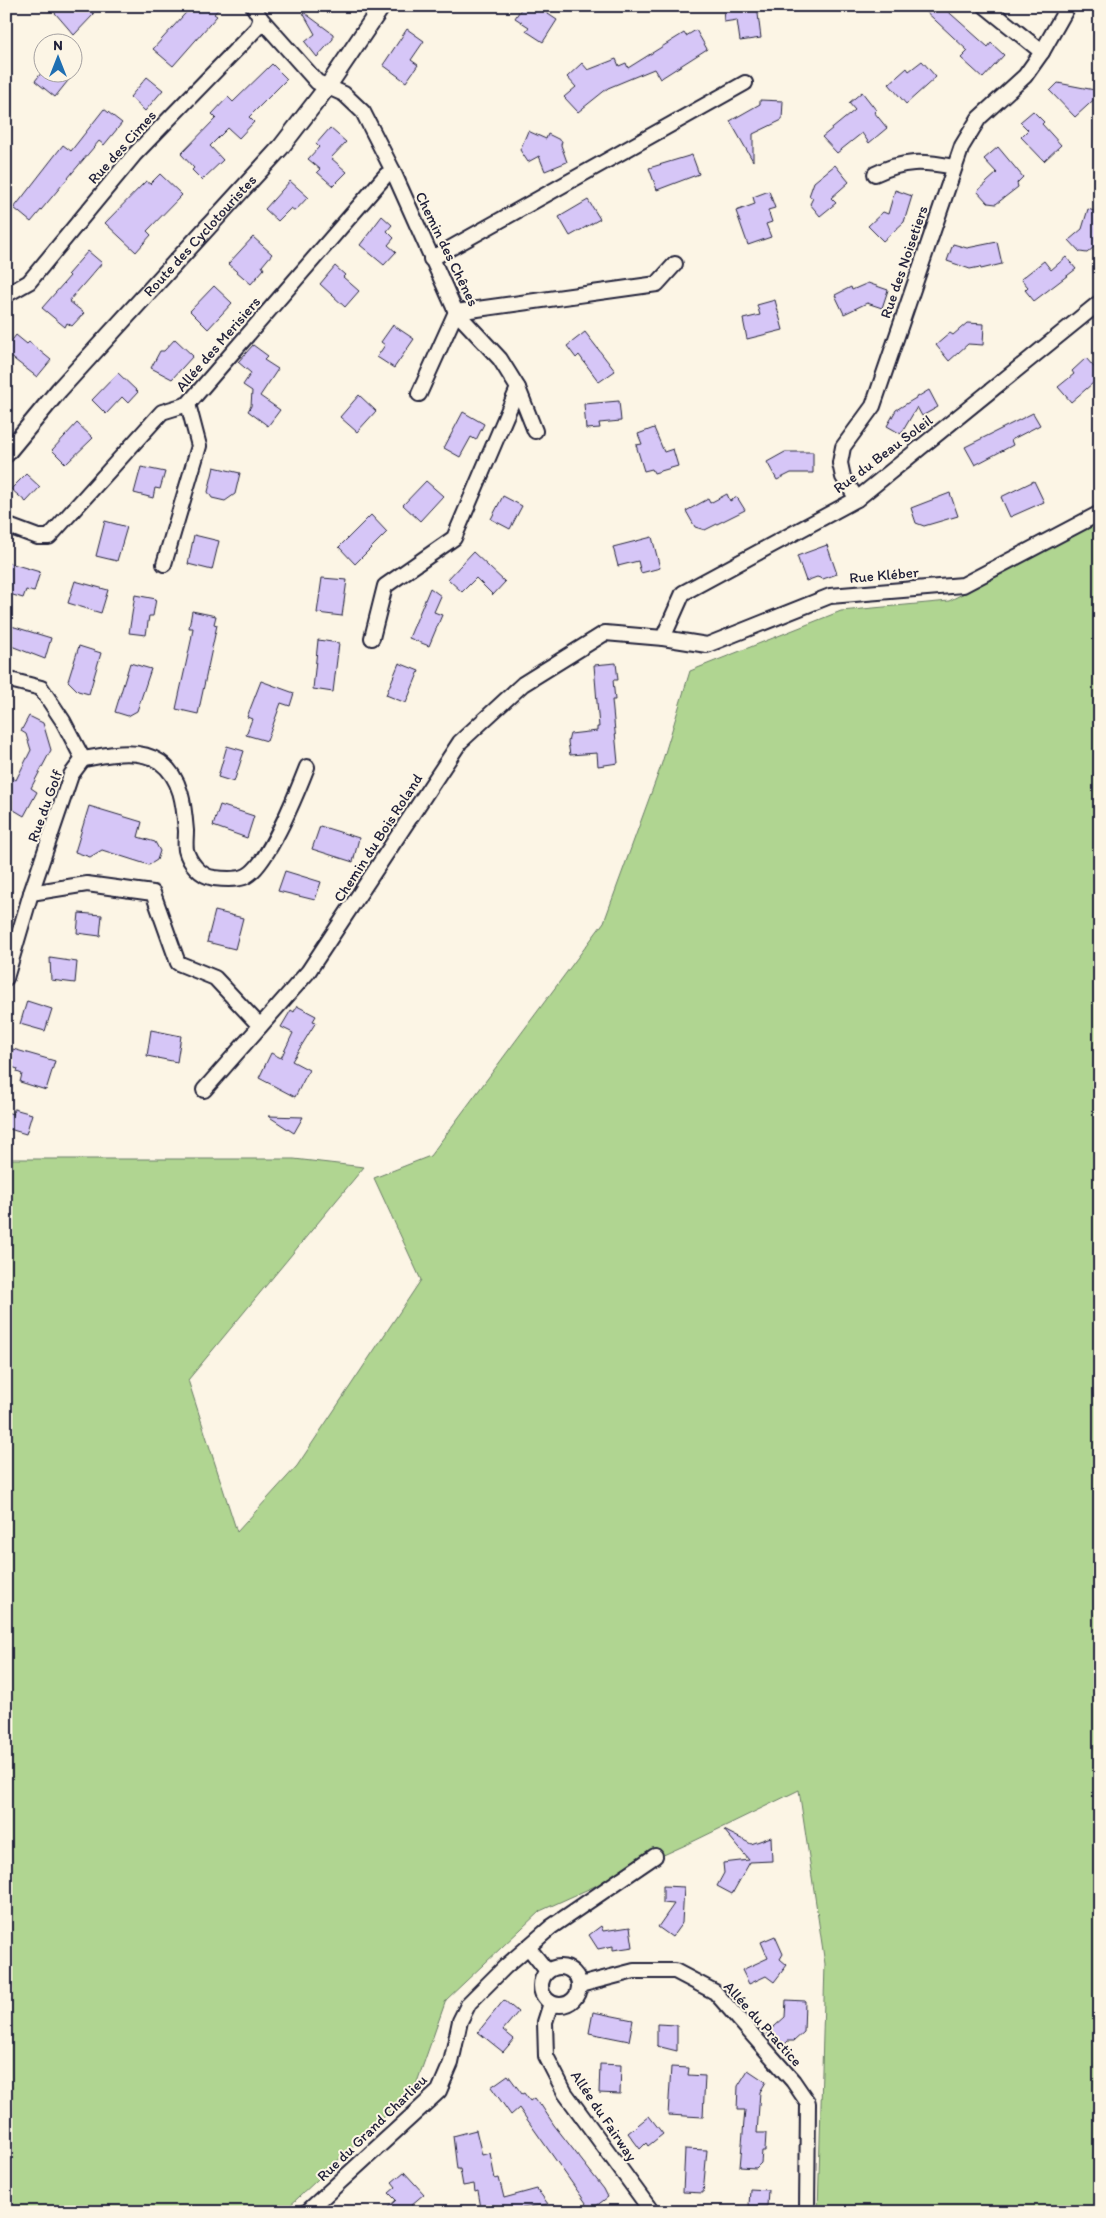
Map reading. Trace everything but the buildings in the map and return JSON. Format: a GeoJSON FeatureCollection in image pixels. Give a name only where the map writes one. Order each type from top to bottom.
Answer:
{"type":"FeatureCollection","features":[{"type":"Feature","properties":{"kind":"street","name":"Chemin des Chênes"},"geometry":{"type":"LineString","coordinates":[[253,6],[317,82],[344,94],[362,112],[393,171],[456,312],[500,359],[518,388],[534,431]]}},
{"type":"Feature","properties":{"kind":"street","name":"Route des Cyclotouristes"},"geometry":{"type":"LineString","coordinates":[[6,454],[58,390],[281,147],[328,86],[382,6]]}},
{"type":"Feature","properties":{"kind":"street"},"geometry":{"type":"LineString","coordinates":[[985,6],[1042,52]]}},
{"type":"Feature","properties":{"kind":"street","name":"Rue des Noisetiers"},"geometry":{"type":"LineString","coordinates":[[857,499],[843,477],[840,463],[843,447],[873,406],[962,146],[979,118],[1025,76],[1042,52],[1068,6]]}},
{"type":"Feature","properties":{"kind":"street","name":"Rue des Cimes"},"geometry":{"type":"LineString","coordinates":[[6,295],[29,282],[134,155],[257,28],[262,19]]}},
{"type":"Feature","properties":{"kind":"street"},"geometry":{"type":"LineString","coordinates":[[431,258],[745,83]]}},
{"type":"Feature","properties":{"kind":"street"},"geometry":{"type":"LineString","coordinates":[[875,174],[894,165],[924,162],[954,167]]}},
{"type":"Feature","properties":{"kind":"street","name":"Allée des Merisiers"},"geometry":{"type":"LineString","coordinates":[[6,525],[38,537],[49,538],[162,412],[188,404],[386,175],[393,171]]}},
{"type":"Feature","properties":{"kind":"street"},"geometry":{"type":"LineString","coordinates":[[419,394],[456,312],[657,284],[675,264]]}},
{"type":"Feature","properties":{"kind":"street","name":"Rue du Beau Soleil"},"geometry":{"type":"LineString","coordinates":[[663,638],[682,593],[857,499],[1100,302]]}},
{"type":"Feature","properties":{"kind":"street"},"geometry":{"type":"LineString","coordinates":[[372,638],[384,586],[454,538],[518,388]]}},
{"type":"Feature","properties":{"kind":"street"},"geometry":{"type":"LineString","coordinates":[[164,564],[199,446],[188,404]]}},
{"type":"Feature","properties":{"kind":"street","name":"Rue Kléber"},"geometry":{"type":"LineString","coordinates":[[663,638],[707,645],[830,596],[963,585],[1100,513]]}},
{"type":"Feature","properties":{"kind":"street","name":"Chemin du Bois Roland"},"geometry":{"type":"LineString","coordinates":[[204,1090],[308,972],[460,742],[523,684],[605,633],[663,638]]}},
{"type":"Feature","properties":{"kind":"street","name":"Rue du Golf"},"geometry":{"type":"LineString","coordinates":[[6,679],[41,688],[63,722],[83,759],[71,775],[31,893],[6,978]]}},
{"type":"Feature","properties":{"kind":"street"},"geometry":{"type":"LineString","coordinates":[[83,759],[116,754],[144,754],[160,762],[173,775],[181,793],[186,850],[196,869],[211,878],[228,879],[245,877],[273,843],[289,812],[307,767]]}},
{"type":"Feature","properties":{"kind":"street"},"geometry":{"type":"LineString","coordinates":[[31,893],[87,884],[153,893],[178,963],[215,978],[260,1026]]}},
{"type":"Feature","properties":{"kind":"street","name":"Rue du Grand Charlieu"},"geometry":{"type":"LineString","coordinates":[[307,2212],[439,2091],[451,2063],[460,2021],[469,2003],[505,1967],[551,1927],[655,1856]]}},
{"type":"Feature","properties":{"kind":"street"},"geometry":{"type":"LineString","coordinates":[[528,1947],[547,1971]]}},
{"type":"Feature","properties":{"kind":"street"},"geometry":{"type":"LineString","coordinates":[[560,1966],[567,1967],[577,1976],[580,1985],[576,1998],[565,2005],[551,2003],[546,1999],[541,1987],[542,1980],[547,1971],[560,1966]]}},
{"type":"Feature","properties":{"kind":"street","name":"Allée du Practice"},"geometry":{"type":"LineString","coordinates":[[580,1985],[634,1972],[675,1972],[715,1992],[793,2081],[808,2103],[806,2212]]}},
{"type":"Feature","properties":{"kind":"street","name":"Allée du Fairway"},"geometry":{"type":"LineString","coordinates":[[551,2003],[545,2022],[546,2056],[565,2093],[652,2212]]}},
{"type":"Feature","properties":{"kind":"green space"},"geometry":{"type":"Polygon","coordinates":[[[1100,522],[1100,2212],[818,2212],[825,1964],[799,1790],[690,1843],[540,1911],[446,2000],[415,2088],[283,2212],[6,2212],[6,1884],[10,1877],[6,1874],[6,1159],[294,1159],[364,1167],[188,1380],[237,1532],[297,1466],[421,1280],[374,1178],[430,1156],[604,922],[661,766],[690,671],[841,611],[949,601],[1100,522]]]}}]}
